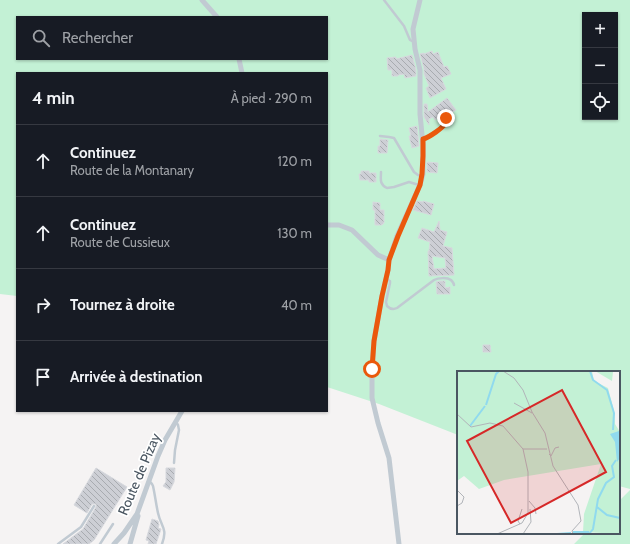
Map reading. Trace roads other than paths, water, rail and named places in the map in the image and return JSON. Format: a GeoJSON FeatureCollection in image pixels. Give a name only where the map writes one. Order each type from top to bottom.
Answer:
{"type":"FeatureCollection","features":[{"type":"Feature","properties":{"kind":"street"},"geometry":{"type":"LineString","coordinates":[[202,0],[216,16]]}},
{"type":"Feature","properties":{"kind":"street"},"geometry":{"type":"LineString","coordinates":[[399,544],[389,458],[372,398],[372,369],[374,341],[389,260],[420,185],[422,176],[423,139],[420,114],[420,70],[415,49],[413,29],[420,0]]}},
{"type":"Feature","properties":{"kind":"street"},"geometry":{"type":"LineString","coordinates":[[239,60],[242,72]]}},
{"type":"Feature","properties":{"kind":"street"},"geometry":{"type":"LineString","coordinates":[[328,225],[345,227],[352,230],[378,255],[389,260]]}},
{"type":"Feature","properties":{"kind":"street","name":"Route de Pizay"},"geometry":{"type":"LineString","coordinates":[[114,544],[124,533],[137,514],[158,456],[181,412]]}},
{"type":"Feature","properties":{"kind":"street"},"geometry":{"type":"LineString","coordinates":[[130,544],[138,518],[137,514]]}},
{"type":"Feature","properties":{"kind":"street"},"geometry":{"type":"LineString","coordinates":[[124,533],[132,538]]}},
{"type":"Feature","properties":{"kind":"lane"},"geometry":{"type":"LineString","coordinates":[[384,0],[404,26],[410,40],[414,42]]}},
{"type":"Feature","properties":{"kind":"lane"},"geometry":{"type":"LineString","coordinates":[[423,139],[428,137],[446,123],[447,120],[444,114]]}},
{"type":"Feature","properties":{"kind":"lane"},"geometry":{"type":"LineString","coordinates":[[380,136],[389,136],[394,138],[414,172],[422,176]]}},
{"type":"Feature","properties":{"kind":"lane"},"geometry":{"type":"LineString","coordinates":[[381,172],[380,182],[387,188],[409,182],[420,185]]}},
{"type":"Feature","properties":{"kind":"lane"},"geometry":{"type":"LineString","coordinates":[[386,279],[390,281],[386,302],[387,306],[391,309],[397,308],[434,280],[448,278],[454,285]]}},
{"type":"Feature","properties":{"kind":"lane"},"geometry":{"type":"LineString","coordinates":[[174,463],[179,427],[175,422]]}},
{"type":"Feature","properties":{"kind":"lane"},"geometry":{"type":"LineString","coordinates":[[149,481],[153,486],[157,511],[164,529],[165,535],[162,544]]}},
{"type":"Feature","properties":{"kind":"lane"},"geometry":{"type":"LineString","coordinates":[[58,544],[81,527],[94,506]]}},
{"type":"Feature","properties":{"kind":"lane"},"geometry":{"type":"LineString","coordinates":[[100,544],[113,524]]}}]}
